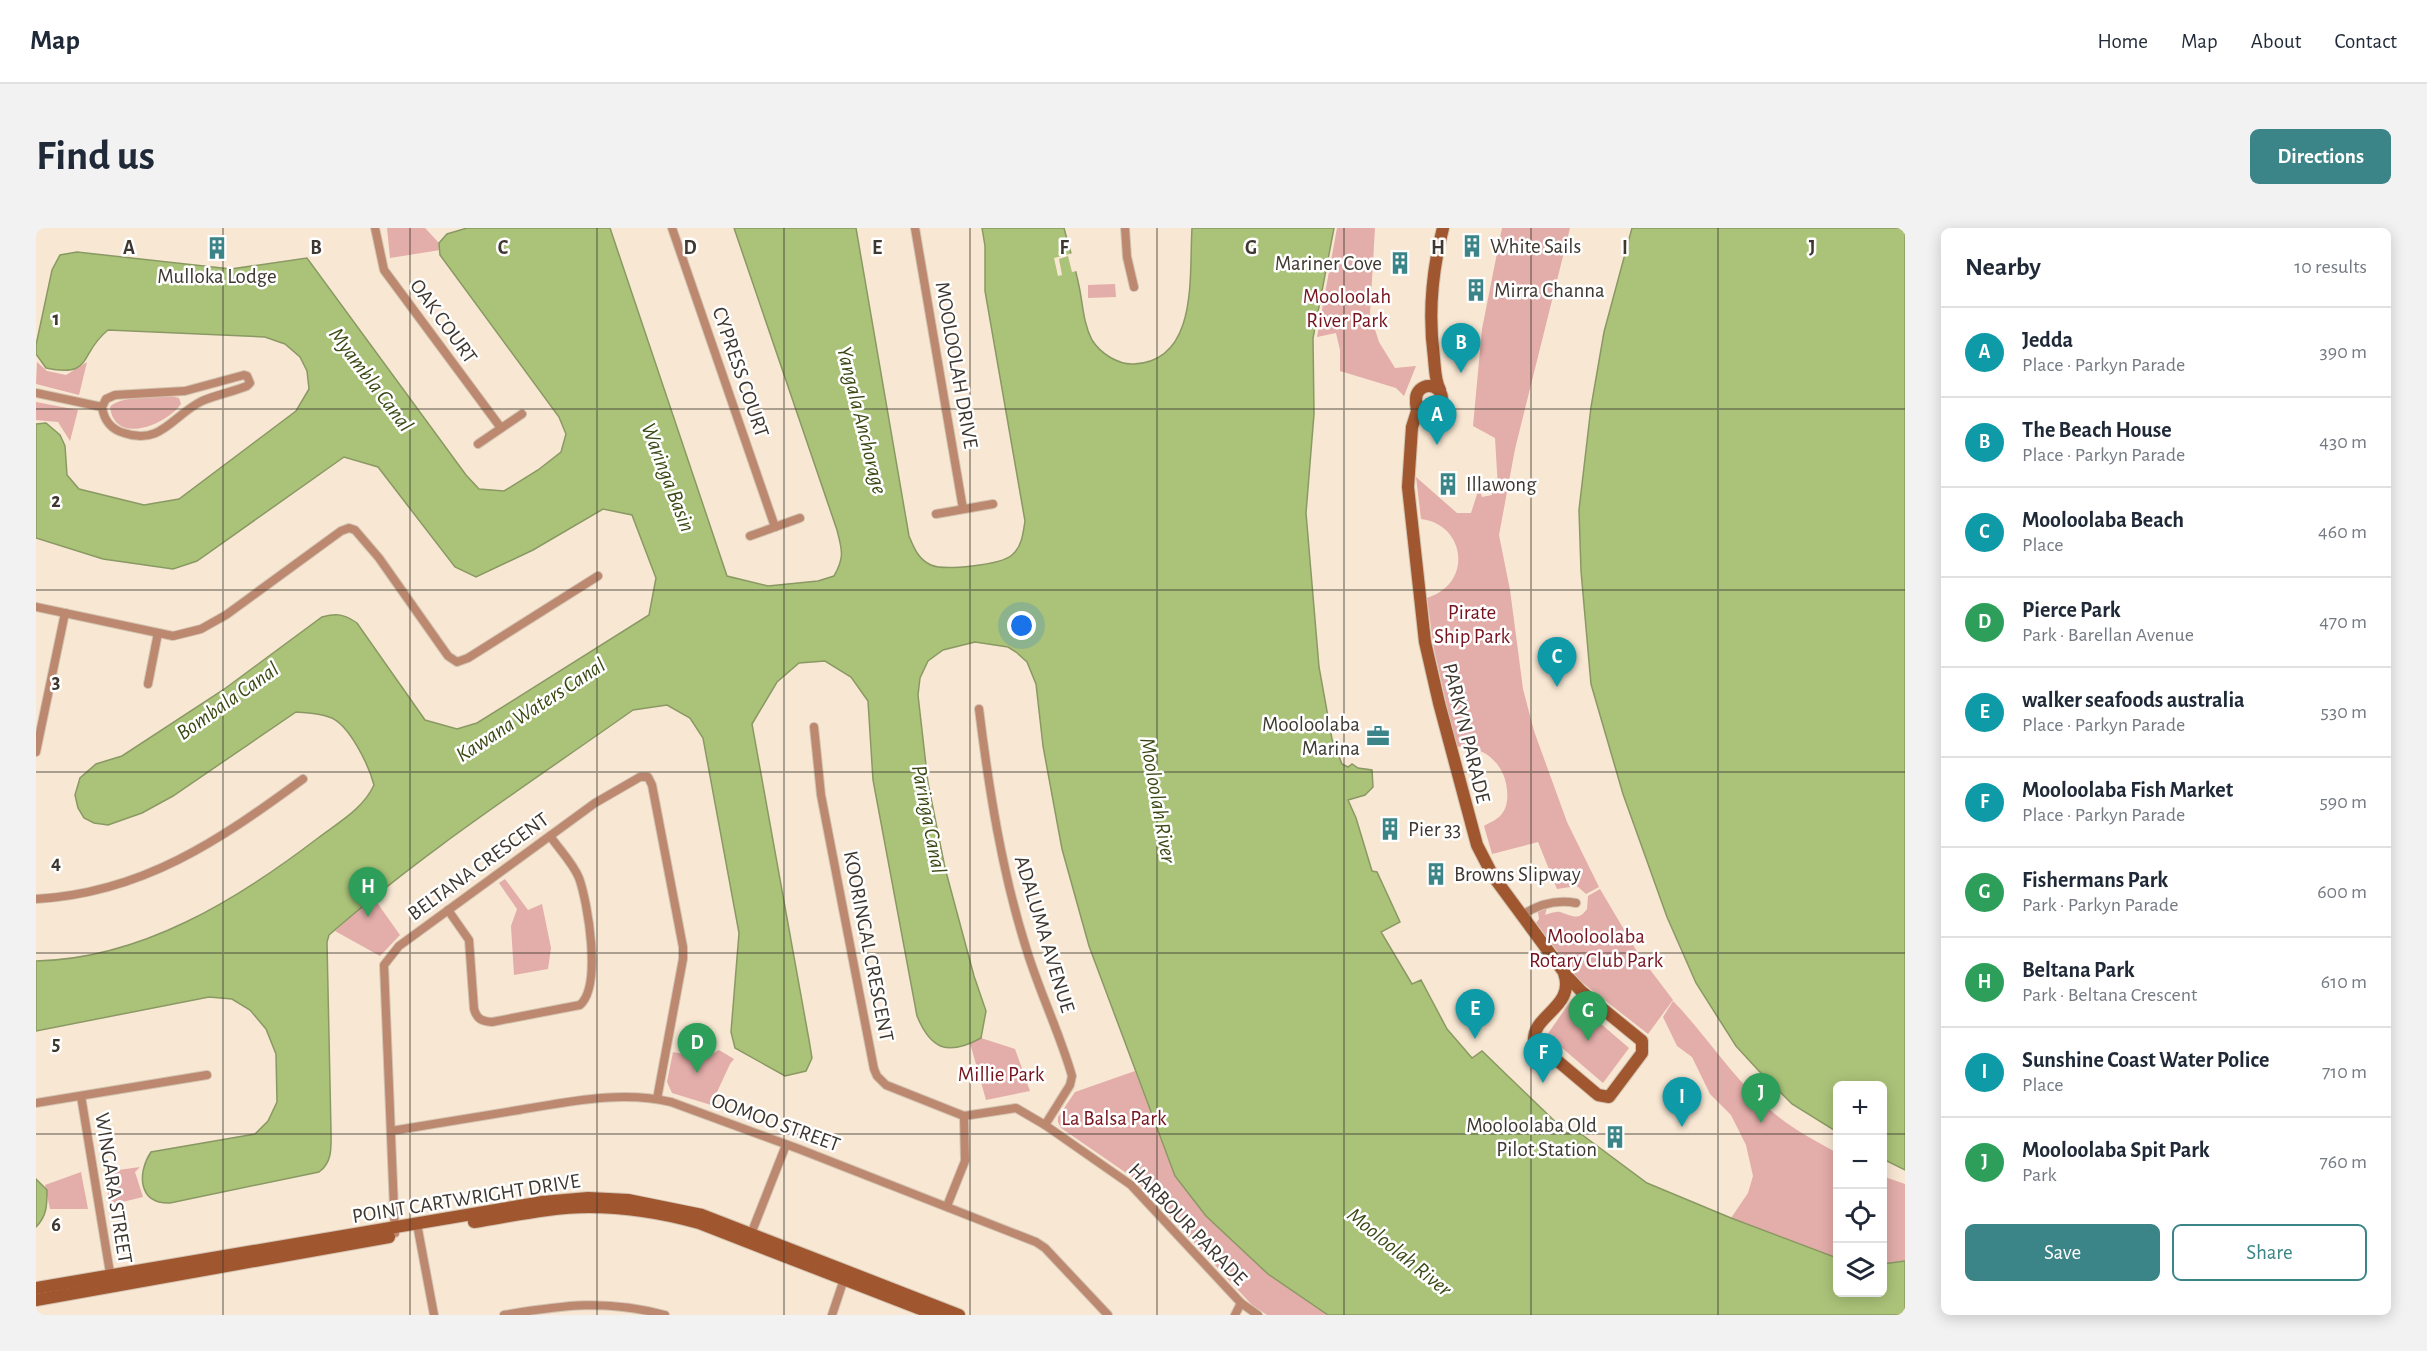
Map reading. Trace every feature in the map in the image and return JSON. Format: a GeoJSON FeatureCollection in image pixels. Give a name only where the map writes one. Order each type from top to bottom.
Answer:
{"type":"FeatureCollection","features":[{"type":"Feature","properties":{"kind":"street","name":"OAK COURT"},"geometry":{"type":"LineString","coordinates":[[375,228],[384,270],[501,428]]}},
{"type":"Feature","properties":{"kind":"street","name":"CYPRESS COURT"},"geometry":{"type":"LineString","coordinates":[[672,228],[776,527]]}},
{"type":"Feature","properties":{"kind":"street","name":"MOOLOOLAH DRIVE"},"geometry":{"type":"LineString","coordinates":[[915,228],[963,508]]}},
{"type":"Feature","properties":{"kind":"street"},"geometry":{"type":"LineString","coordinates":[[1125,228],[1127,257],[1134,287]]}},
{"type":"Feature","properties":{"kind":"street"},"geometry":{"type":"LineString","coordinates":[[1431,335],[1443,398],[1437,410],[1430,412],[1422,410],[1416,403],[1416,394],[1428,376],[1432,289],[1436,255],[1443,228]]}},
{"type":"Feature","properties":{"kind":"street"},"geometry":{"type":"LineString","coordinates":[[244,375],[250,383],[202,401],[156,434],[135,436],[114,429],[104,418],[102,407],[106,399],[123,393],[185,392],[244,375]]}},
{"type":"Feature","properties":{"kind":"street"},"geometry":{"type":"LineString","coordinates":[[1421,388],[1433,386],[1440,390]]}},
{"type":"Feature","properties":{"kind":"street"},"geometry":{"type":"LineString","coordinates":[[185,392],[190,408]]}},
{"type":"Feature","properties":{"kind":"street"},"geometry":{"type":"LineString","coordinates":[[36,393],[102,407]]}},
{"type":"Feature","properties":{"kind":"street","name":"PARKYN PARADE"},"geometry":{"type":"LineString","coordinates":[[1416,403],[1408,473],[1409,500],[1425,642],[1477,845],[1493,876],[1564,973],[1582,992],[1640,1038],[1643,1045],[1642,1053],[1609,1097],[1599,1095],[1534,1041],[1537,1030],[1567,992],[1564,973]]}},
{"type":"Feature","properties":{"kind":"street","name":"PARKYN PARADE"},"geometry":{"type":"LineString","coordinates":[[1411,440],[1419,421],[1430,412]]}},
{"type":"Feature","properties":{"kind":"street"},"geometry":{"type":"LineString","coordinates":[[478,444],[522,414]]}},
{"type":"Feature","properties":{"kind":"street"},"geometry":{"type":"LineString","coordinates":[[936,514],[993,504]]}},
{"type":"Feature","properties":{"kind":"street"},"geometry":{"type":"LineString","coordinates":[[750,536],[800,518]]}},
{"type":"Feature","properties":{"kind":"street"},"geometry":{"type":"LineString","coordinates":[[36,607],[173,636],[201,629],[226,615],[341,531],[349,528],[355,530],[379,558],[448,656],[457,662],[468,658],[598,576]]}},
{"type":"Feature","properties":{"kind":"street"},"geometry":{"type":"LineString","coordinates":[[36,752],[65,613]]}},
{"type":"Feature","properties":{"kind":"street"},"geometry":{"type":"LineString","coordinates":[[148,684],[158,633]]}},
{"type":"Feature","properties":{"kind":"street","name":"ADALUMA AVENUE"},"geometry":{"type":"LineString","coordinates":[[979,709],[1002,859],[1026,951],[1072,1076],[1070,1085],[1045,1125]]}},
{"type":"Feature","properties":{"kind":"street","name":"KOORINGAL CRESCENT"},"geometry":{"type":"LineString","coordinates":[[814,727],[821,795],[874,1069],[886,1085],[964,1116]]}},
{"type":"Feature","properties":{"kind":"street","name":"BELTANA CRESCENT"},"geometry":{"type":"LineString","coordinates":[[395,1232],[384,965],[399,946],[448,910],[595,803],[640,777],[648,777],[652,785],[683,947],[683,959],[657,1099]]}},
{"type":"Feature","properties":{"kind":"street"},"geometry":{"type":"LineString","coordinates":[[36,899],[81,895],[111,888],[182,859],[244,822],[303,779]]}},
{"type":"Feature","properties":{"kind":"street"},"geometry":{"type":"LineString","coordinates":[[448,910],[469,940],[476,1017],[483,1022],[492,1022],[580,1005],[586,997],[593,950],[579,879],[549,836]]}},
{"type":"Feature","properties":{"kind":"street"},"geometry":{"type":"LineString","coordinates":[[1522,915],[1537,906],[1557,901],[1576,903]]}},
{"type":"Feature","properties":{"kind":"street"},"geometry":{"type":"LineString","coordinates":[[1567,992],[1573,990],[1582,992]]}},
{"type":"Feature","properties":{"kind":"street"},"geometry":{"type":"LineString","coordinates":[[36,1103],[207,1075]]}},
{"type":"Feature","properties":{"kind":"street","name":"WINGARA STREET"},"geometry":{"type":"LineString","coordinates":[[81,1096],[111,1281]]}},
{"type":"Feature","properties":{"kind":"street","name":"OOMOO STREET"},"geometry":{"type":"LineString","coordinates":[[391,1131],[566,1102],[608,1098],[657,1099],[786,1145],[1036,1242],[1045,1248],[1108,1315]]}},
{"type":"Feature","properties":{"kind":"street","name":"HARBOUR PARADE"},"geometry":{"type":"LineString","coordinates":[[964,1116],[1016,1108],[1045,1125],[1131,1185],[1240,1303],[1258,1315]]}},
{"type":"Feature","properties":{"kind":"street"},"geometry":{"type":"LineString","coordinates":[[947,1206],[965,1161],[964,1116]]}},
{"type":"Feature","properties":{"kind":"street"},"geometry":{"type":"LineString","coordinates":[[750,1237],[786,1145]]}},
{"type":"Feature","properties":{"kind":"street","name":"POINT CARTWRIGHT DRIVE"},"geometry":{"type":"LineString","coordinates":[[36,1300],[111,1281],[418,1228],[543,1202],[588,1198],[627,1200],[702,1215],[750,1237],[846,1275],[958,1315]]}},
{"type":"Feature","properties":{"kind":"street"},"geometry":{"type":"LineString","coordinates":[[418,1228],[434,1315]]}},
{"type":"Feature","properties":{"kind":"street"},"geometry":{"type":"LineString","coordinates":[[832,1315],[846,1275]]}},
{"type":"Feature","properties":{"kind":"street","name":"POINT CARTWRIGHT DRIVE"},"geometry":{"type":"LineString","coordinates":[[846,1275],[936,1315]]}},
{"type":"Feature","properties":{"kind":"street","name":"POINT CARTWRIGHT DRIVE"},"geometry":{"type":"LineString","coordinates":[[36,1288],[111,1281]]}},
{"type":"Feature","properties":{"kind":"street"},"geometry":{"type":"LineString","coordinates":[[1235,1315],[1240,1303]]}},
{"type":"Feature","properties":{"kind":"street"},"geometry":{"type":"LineString","coordinates":[[504,1315],[573,1305],[612,1304],[636,1307],[665,1315]]}},
{"type":"Feature","properties":{"kind":"green space"},"geometry":{"type":"Polygon","coordinates":[[[387,228],[425,228],[439,243],[440,250],[390,258],[387,228]]]}},
{"type":"Feature","properties":{"kind":"green space","name":"Mooloolah River Park"},"geometry":{"type":"Polygon","coordinates":[[[1337,228],[1375,228],[1370,314],[1379,342],[1395,368],[1416,366],[1404,396],[1396,388],[1340,371],[1340,350],[1336,333],[1317,337],[1337,228]]]}},
{"type":"Feature","properties":{"kind":"green space","name":"Pirate Ship Park"},"geometry":{"type":"Polygon","coordinates":[[[1502,228],[1570,228],[1515,449],[1499,535],[1510,590],[1523,689],[1534,731],[1567,822],[1599,887],[1586,894],[1577,886],[1557,889],[1538,842],[1492,854],[1484,826],[1504,810],[1507,797],[1505,780],[1497,764],[1483,752],[1466,747],[1456,747],[1434,649],[1427,598],[1442,591],[1452,580],[1457,568],[1458,555],[1455,542],[1447,531],[1436,523],[1421,519],[1416,477],[1457,513],[1471,513],[1479,488],[1482,497],[1492,495],[1492,488],[1498,488],[1495,438],[1473,426],[1482,329],[1502,228]]]}},
{"type":"Feature","properties":{"kind":"green space"},"geometry":{"type":"Polygon","coordinates":[[[1115,284],[1116,297],[1088,298],[1088,285],[1115,284]]]}},
{"type":"Feature","properties":{"kind":"green space"},"geometry":{"type":"Polygon","coordinates":[[[37,362],[47,371],[66,375],[87,362],[79,395],[36,384],[37,362]]]}},
{"type":"Feature","properties":{"kind":"green space"},"geometry":{"type":"Polygon","coordinates":[[[170,396],[179,398],[181,404],[164,419],[142,428],[131,429],[121,426],[114,419],[110,407],[129,399],[170,396]]]}},
{"type":"Feature","properties":{"kind":"green space"},"geometry":{"type":"Polygon","coordinates":[[[36,402],[78,410],[70,441],[58,422],[36,420],[36,402]]]}},
{"type":"Feature","properties":{"kind":"green space"},"geometry":{"type":"Polygon","coordinates":[[[505,879],[528,910],[542,904],[551,948],[548,969],[514,975],[511,926],[517,909],[499,883],[505,879]]]}},
{"type":"Feature","properties":{"kind":"green space","name":"Mooloolaba Rotary Club Park"},"geometry":{"type":"Polygon","coordinates":[[[1600,889],[1639,955],[1673,1000],[1648,1034],[1579,980],[1536,923],[1539,919],[1538,912],[1547,908],[1545,915],[1558,912],[1574,916],[1581,915],[1587,909],[1588,896],[1600,889]]]}},
{"type":"Feature","properties":{"kind":"green space"},"geometry":{"type":"Polygon","coordinates":[[[373,897],[400,935],[380,956],[335,931],[373,897]]]}},
{"type":"Feature","properties":{"kind":"green space"},"geometry":{"type":"Polygon","coordinates":[[[1572,999],[1629,1048],[1603,1083],[1547,1035],[1572,999]]]}},
{"type":"Feature","properties":{"kind":"green space"},"geometry":{"type":"Polygon","coordinates":[[[1673,1001],[1747,1088],[1790,1125],[1833,1151],[1833,1256],[1731,1218],[1748,1193],[1753,1176],[1746,1145],[1731,1115],[1710,1094],[1692,1057],[1677,1046],[1663,1017],[1673,1001]]]}},
{"type":"Feature","properties":{"kind":"green space","name":"Millie Park"},"geometry":{"type":"Polygon","coordinates":[[[981,1038],[1015,1049],[1030,1091],[986,1100],[970,1043],[981,1038]]]}},
{"type":"Feature","properties":{"kind":"green space"},"geometry":{"type":"Polygon","coordinates":[[[719,1050],[734,1059],[711,1105],[672,1093],[667,1082],[673,1052],[705,1058],[719,1050]]]}},
{"type":"Feature","properties":{"kind":"green space","name":"La Balsa Park"},"geometry":{"type":"Polygon","coordinates":[[[1135,1071],[1175,1176],[1268,1274],[1328,1315],[1267,1315],[1252,1305],[1135,1179],[1061,1128],[1058,1117],[1075,1092],[1135,1071]]]}},
{"type":"Feature","properties":{"kind":"green space"},"geometry":{"type":"Polygon","coordinates":[[[140,1167],[135,1172],[143,1197],[110,1205],[104,1172],[140,1167]]]}},
{"type":"Feature","properties":{"kind":"green space"},"geometry":{"type":"Polygon","coordinates":[[[81,1172],[88,1209],[50,1209],[45,1185],[81,1172]]]}},
{"type":"Feature","properties":{"kind":"green space"},"geometry":{"type":"Polygon","coordinates":[[[1887,1178],[1905,1184],[1905,1261],[1887,1263],[1887,1178]]]}},
{"type":"Feature","properties":{"kind":"water"},"geometry":{"type":"Polygon","coordinates":[[[467,228],[610,228],[727,576],[768,586],[818,581],[834,576],[840,564],[841,548],[837,530],[734,228],[856,228],[909,536],[923,560],[931,565],[959,567],[997,562],[1012,555],[1020,544],[1025,521],[985,291],[985,246],[982,228],[1064,228],[1085,320],[1092,340],[1110,357],[1134,364],[1155,359],[1170,348],[1180,332],[1189,291],[1192,228],[1334,228],[1313,338],[1314,414],[1306,513],[1319,667],[1332,739],[1342,764],[1348,767],[1352,764],[1358,768],[1372,770],[1373,787],[1365,795],[1348,800],[1356,818],[1372,871],[1377,872],[1400,922],[1381,932],[1412,984],[1421,980],[1447,1029],[1472,1058],[1482,1051],[1567,1133],[1577,1131],[1647,1183],[1833,1256],[1833,1297],[1887,1297],[1887,1263],[1905,1261],[1905,1315],[1328,1315],[1268,1274],[1206,1216],[1175,1176],[1089,946],[1062,849],[1043,746],[1036,684],[1027,662],[1016,652],[1008,647],[975,642],[943,650],[928,661],[920,678],[918,695],[928,783],[945,868],[974,976],[986,1011],[981,1038],[969,1044],[950,1048],[935,1043],[922,1027],[917,1016],[873,780],[868,701],[851,677],[825,661],[799,663],[777,682],[752,724],[812,1058],[806,1071],[785,1076],[735,1048],[731,1032],[739,933],[703,738],[690,718],[667,705],[633,710],[439,847],[329,935],[327,942],[331,1142],[329,1159],[324,1168],[319,1172],[170,1203],[159,1202],[152,1198],[146,1193],[142,1178],[146,1160],[151,1152],[255,1134],[268,1121],[277,1102],[276,1054],[266,1029],[250,1010],[232,999],[209,997],[36,1031],[36,961],[75,958],[113,950],[150,938],[221,904],[287,861],[350,815],[364,801],[374,785],[363,757],[344,727],[329,717],[296,712],[173,796],[142,813],[108,825],[94,823],[84,818],[78,808],[75,795],[80,778],[96,764],[122,756],[223,690],[322,617],[332,615],[344,616],[357,623],[425,720],[457,729],[477,723],[649,615],[656,578],[632,515],[603,509],[533,550],[476,577],[455,567],[378,467],[344,457],[197,561],[173,569],[103,559],[36,538],[36,424],[46,423],[60,435],[65,446],[67,475],[79,489],[144,505],[179,499],[296,411],[309,389],[307,371],[300,357],[285,344],[265,337],[108,330],[92,347],[79,367],[72,370],[46,368],[36,354],[36,345],[52,270],[60,255],[77,252],[231,269],[307,258],[466,475],[479,489],[504,491],[538,470],[561,452],[566,434],[559,417],[440,255],[439,243],[447,234],[467,228]]]}},
{"type":"Feature","properties":{"kind":"water"},"geometry":{"type":"Polygon","coordinates":[[[1632,228],[1905,228],[1905,1170],[1887,1161],[1887,1081],[1833,1081],[1833,1130],[1792,1104],[1736,1046],[1696,983],[1667,917],[1623,794],[1591,684],[1581,571],[1579,510],[1591,407],[1604,332],[1632,228]]]}},
{"type":"Feature","properties":{"kind":"water"},"geometry":{"type":"Polygon","coordinates":[[[36,1179],[47,1190],[44,1214],[36,1227],[36,1179]]]}},
{"type":"Feature","properties":{"kind":"pier"},"geometry":{"type":"Polygon","coordinates":[[[1073,253],[1077,271],[1072,272],[1068,256],[1059,259],[1062,275],[1058,276],[1054,258],[1073,253]]]}},
{"type":"Feature","properties":{"kind":"place","name":"White Sails"},"geometry":{"type":"Point","coordinates":[1472,246]}},
{"type":"Feature","properties":{"kind":"place","name":"Mulloka Lodge"},"geometry":{"type":"Point","coordinates":[217,248]}},
{"type":"Feature","properties":{"kind":"place","name":"Mariner Cove"},"geometry":{"type":"Point","coordinates":[1400,263]}},
{"type":"Feature","properties":{"kind":"place","name":"Mirra Channa"},"geometry":{"type":"Point","coordinates":[1476,290]}},
{"type":"Feature","properties":{"kind":"place","name":"The Beach House"},"geometry":{"type":"Point","coordinates":[1461,373]}},
{"type":"Feature","properties":{"kind":"place","name":"Jedda"},"geometry":{"type":"Point","coordinates":[1437,445]}},
{"type":"Feature","properties":{"kind":"place","name":"Illawong"},"geometry":{"type":"Point","coordinates":[1448,484]}},
{"type":"Feature","properties":{"kind":"place","name":"Mooloolaba Beach"},"geometry":{"type":"Point","coordinates":[1557,687]}},
{"type":"Feature","properties":{"kind":"place","name":"Mooloolaba Marina"},"geometry":{"type":"Point","coordinates":[1378,736]}},
{"type":"Feature","properties":{"kind":"place","name":"Pier 33"},"geometry":{"type":"Point","coordinates":[1390,829]}},
{"type":"Feature","properties":{"kind":"place","name":"Browns Slipway"},"geometry":{"type":"Point","coordinates":[1436,874]}},
{"type":"Feature","properties":{"kind":"place","name":"Beltana Park"},"geometry":{"type":"Point","coordinates":[368,917]}},
{"type":"Feature","properties":{"kind":"place","name":"walker seafoods australia"},"geometry":{"type":"Point","coordinates":[1475,1039]}},
{"type":"Feature","properties":{"kind":"place","name":"Fishermans Park"},"geometry":{"type":"Point","coordinates":[1588,1041]}},
{"type":"Feature","properties":{"kind":"place","name":"Pierce Park"},"geometry":{"type":"Point","coordinates":[697,1073]}},
{"type":"Feature","properties":{"kind":"place","name":"Mooloolaba Fish Market"},"geometry":{"type":"Point","coordinates":[1543,1083]}},
{"type":"Feature","properties":{"kind":"place","name":"Mooloolaba Spit Park"},"geometry":{"type":"Point","coordinates":[1761,1123]}},
{"type":"Feature","properties":{"kind":"place","name":"Sunshine Coast Water Police"},"geometry":{"type":"Point","coordinates":[1682,1127]}},
{"type":"Feature","properties":{"kind":"place","name":"Mooloolaba Old Pilot Station"},"geometry":{"type":"Point","coordinates":[1615,1137]}},
{"type":"Feature","properties":{"kind":"water label","name":"Myambla Canal"},"geometry":{"type":"Point","coordinates":[372,379]}},
{"type":"Feature","properties":{"kind":"water label","name":"Yangala Anchorage"},"geometry":{"type":"Point","coordinates":[863,420]}},
{"type":"Feature","properties":{"kind":"water label","name":"Waringa Basin"},"geometry":{"type":"Point","coordinates":[669,477]}},
{"type":"Feature","properties":{"kind":"water label","name":"Bombala Canal"},"geometry":{"type":"Point","coordinates":[227,700]}},
{"type":"Feature","properties":{"kind":"water label","name":"Kawana Waters Canal"},"geometry":{"type":"Point","coordinates":[530,709]}},
{"type":"Feature","properties":{"kind":"water label","name":"Mooloolah River"},"geometry":{"type":"Point","coordinates":[1159,800]}},
{"type":"Feature","properties":{"kind":"water label","name":"Paringa Canal"},"geometry":{"type":"Point","coordinates":[930,819]}},
{"type":"Feature","properties":{"kind":"water label","name":"Mooloolah River"},"geometry":{"type":"Point","coordinates":[1400,1251]}}]}
